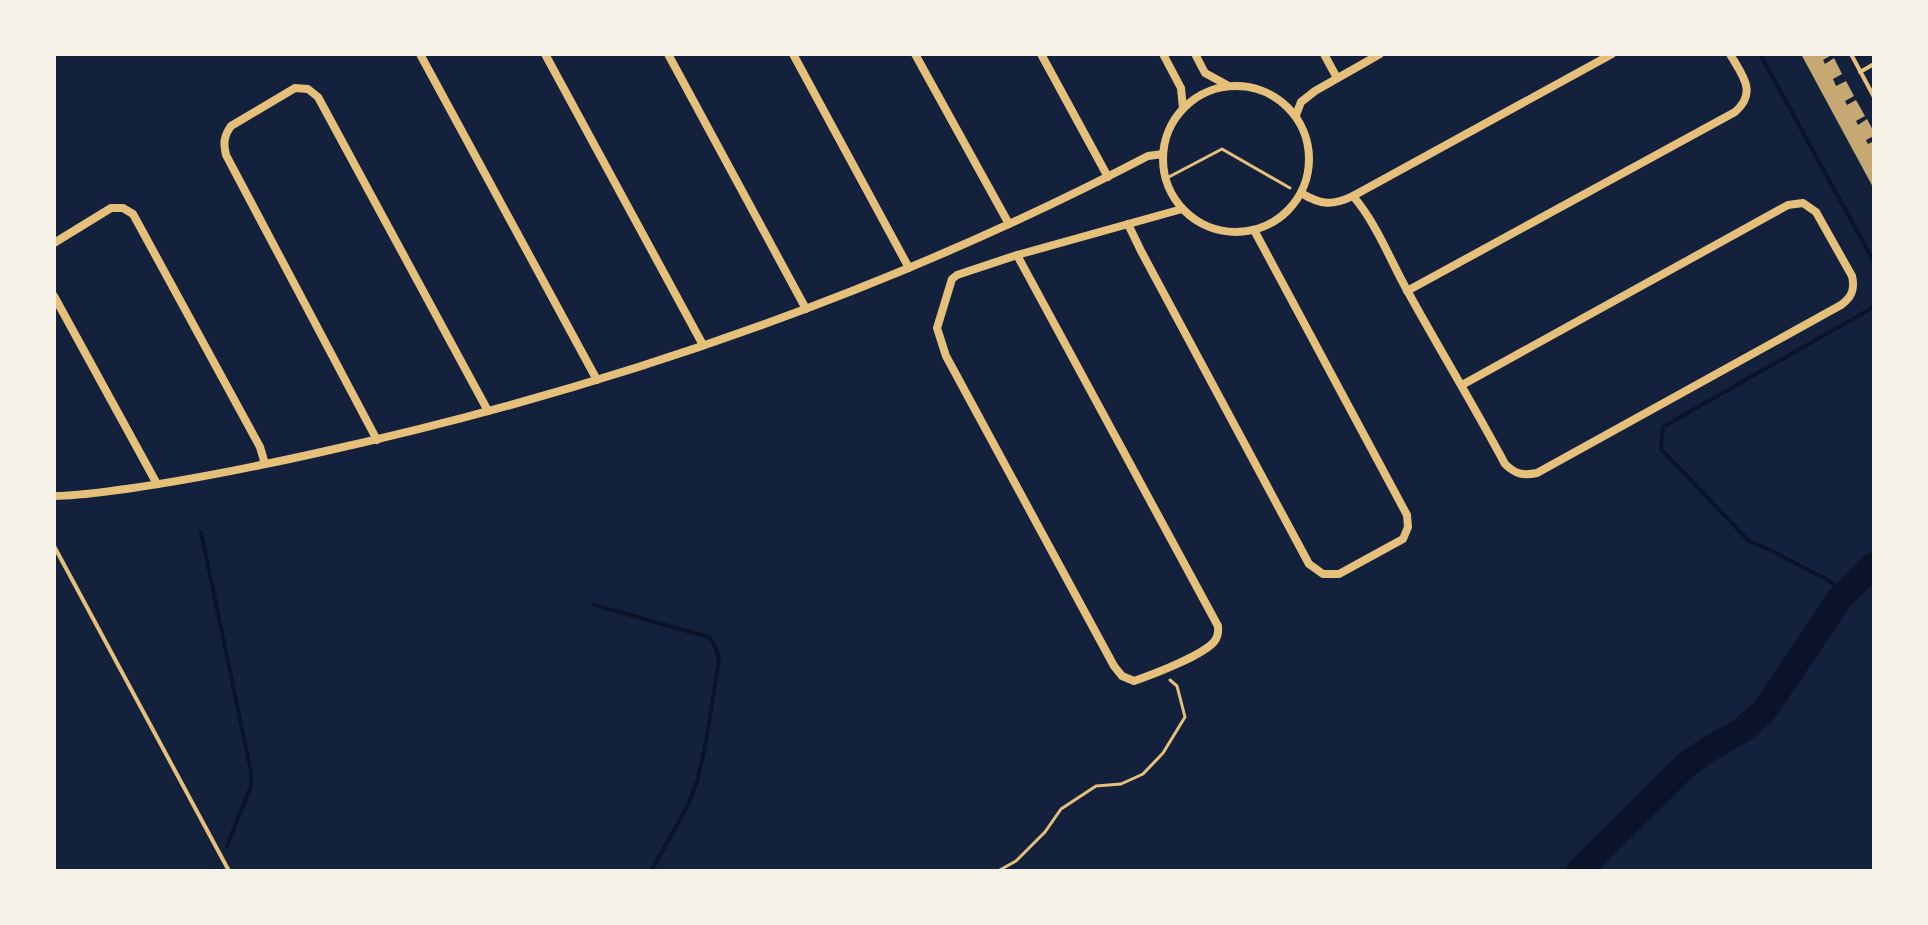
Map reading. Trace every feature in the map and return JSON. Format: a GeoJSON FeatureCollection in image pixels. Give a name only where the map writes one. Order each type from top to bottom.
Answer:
{"type":"FeatureCollection","features":[{"type":"Feature","properties":{"kind":"street"},"geometry":{"type":"LineString","coordinates":[[420,54],[597,380]]}},
{"type":"Feature","properties":{"kind":"street"},"geometry":{"type":"LineString","coordinates":[[545,54],[703,345]]}},
{"type":"Feature","properties":{"kind":"street"},"geometry":{"type":"LineString","coordinates":[[668,54],[806,309]]}},
{"type":"Feature","properties":{"kind":"street"},"geometry":{"type":"LineString","coordinates":[[793,54],[909,268]]}},
{"type":"Feature","properties":{"kind":"street"},"geometry":{"type":"LineString","coordinates":[[915,54],[1009,224]]}},
{"type":"Feature","properties":{"kind":"street"},"geometry":{"type":"LineString","coordinates":[[1041,54],[1108,177]]}},
{"type":"Feature","properties":{"kind":"street"},"geometry":{"type":"LineString","coordinates":[[1163,54],[1181,88],[1183,108]]}},
{"type":"Feature","properties":{"kind":"street"},"geometry":{"type":"LineString","coordinates":[[1195,54],[1205,73],[1228,86]]}},
{"type":"Feature","properties":{"kind":"street"},"geometry":{"type":"LineString","coordinates":[[1324,54],[1337,78]]}},
{"type":"Feature","properties":{"kind":"street"},"geometry":{"type":"LineString","coordinates":[[1296,115],[1301,102],[1380,54]]}},
{"type":"Feature","properties":{"kind":"street"},"geometry":{"type":"LineString","coordinates":[[1301,193],[1313,200],[1340,202],[1612,54]]}},
{"type":"Feature","properties":{"kind":"street"},"geometry":{"type":"LineString","coordinates":[[1407,291],[1742,107],[1746,82],[1730,54]]}},
{"type":"Feature","properties":{"kind":"street"},"geometry":{"type":"LineString","coordinates":[[1241,85],[1277,97],[1296,115],[1303,127],[1310,154],[1301,193],[1276,220],[1254,230],[1217,230],[1194,219],[1182,209],[1165,179],[1163,154],[1169,129],[1183,108],[1203,93],[1228,86],[1241,85]]}},
{"type":"Feature","properties":{"kind":"street"},"geometry":{"type":"LineString","coordinates":[[377,440],[226,155],[224,140],[231,126],[295,88],[314,92],[322,103],[488,411]]}},
{"type":"Feature","properties":{"kind":"street"},"geometry":{"type":"LineString","coordinates":[[54,496],[157,484],[265,464],[377,440],[597,380],[806,309],[909,268],[1009,224],[1148,156],[1163,154]]}},
{"type":"Feature","properties":{"kind":"street"},"geometry":{"type":"LineString","coordinates":[[1353,196],[1366,211],[1407,291],[1505,464],[1519,474],[1537,473],[1846,301],[1853,291],[1852,276],[1816,212],[1803,203],[1788,205],[1462,385]]}},
{"type":"Feature","properties":{"kind":"street"},"geometry":{"type":"LineString","coordinates":[[54,243],[111,208],[123,208],[133,214],[260,447],[265,464]]}},
{"type":"Feature","properties":{"kind":"street"},"geometry":{"type":"LineString","coordinates":[[1017,255],[1215,620],[1217,638],[1208,647],[1161,672],[1134,681],[1122,676],[1114,666],[946,356],[937,328],[952,279],[957,275],[1017,255],[1182,209]]}},
{"type":"Feature","properties":{"kind":"street"},"geometry":{"type":"LineString","coordinates":[[1128,224],[1309,564],[1323,574],[1339,574],[1403,539],[1408,527],[1407,515],[1254,230]]}},
{"type":"Feature","properties":{"kind":"street"},"geometry":{"type":"LineString","coordinates":[[54,296],[157,484]]}},
{"type":"Feature","properties":{"kind":"lane"},"geometry":{"type":"LineString","coordinates":[[1851,54],[1874,97]]}},
{"type":"Feature","properties":{"kind":"lane"},"geometry":{"type":"LineString","coordinates":[[1860,72],[1874,64]]}},
{"type":"Feature","properties":{"kind":"lane"},"geometry":{"type":"LineString","coordinates":[[54,546],[229,871]]}},
{"type":"Feature","properties":{"kind":"path"},"geometry":{"type":"LineString","coordinates":[[1165,179],[1222,149],[1301,193]]}},
{"type":"Feature","properties":{"kind":"path"},"geometry":{"type":"LineString","coordinates":[[998,871],[1016,861],[1045,832],[1061,809],[1096,786],[1121,784],[1143,774],[1163,753],[1185,717],[1177,686],[1161,672]]}},
{"type":"Feature","properties":{"kind":"building"},"geometry":{"type":"Polygon","coordinates":[[[1801,54],[1833,54],[1823,60],[1825,64],[1834,58],[1842,74],[1833,79],[1836,86],[1846,81],[1854,96],[1845,101],[1847,105],[1856,100],[1865,116],[1856,121],[1858,125],[1867,119],[1874,132],[1874,136],[1866,140],[1868,144],[1874,141],[1874,189],[1801,54]]]}},
{"type":"Feature","properties":{"kind":"waterway"},"geometry":{"type":"LineString","coordinates":[[1760,54],[1874,262]]}},
{"type":"Feature","properties":{"kind":"waterway"},"geometry":{"type":"LineString","coordinates":[[1840,598],[1840,589],[1826,579],[1749,541],[1661,449],[1663,427],[1874,306]]}},
{"type":"Feature","properties":{"kind":"waterway"},"geometry":{"type":"LineString","coordinates":[[201,532],[251,772],[251,786],[227,846]]}},
{"type":"Feature","properties":{"kind":"waterway"},"geometry":{"type":"LineString","coordinates":[[1579,871],[1685,766],[1741,731],[1764,711],[1840,598],[1874,565]]}},
{"type":"Feature","properties":{"kind":"waterway"},"geometry":{"type":"LineString","coordinates":[[594,605],[709,637],[719,660],[697,782],[687,807],[651,871]]}}]}
